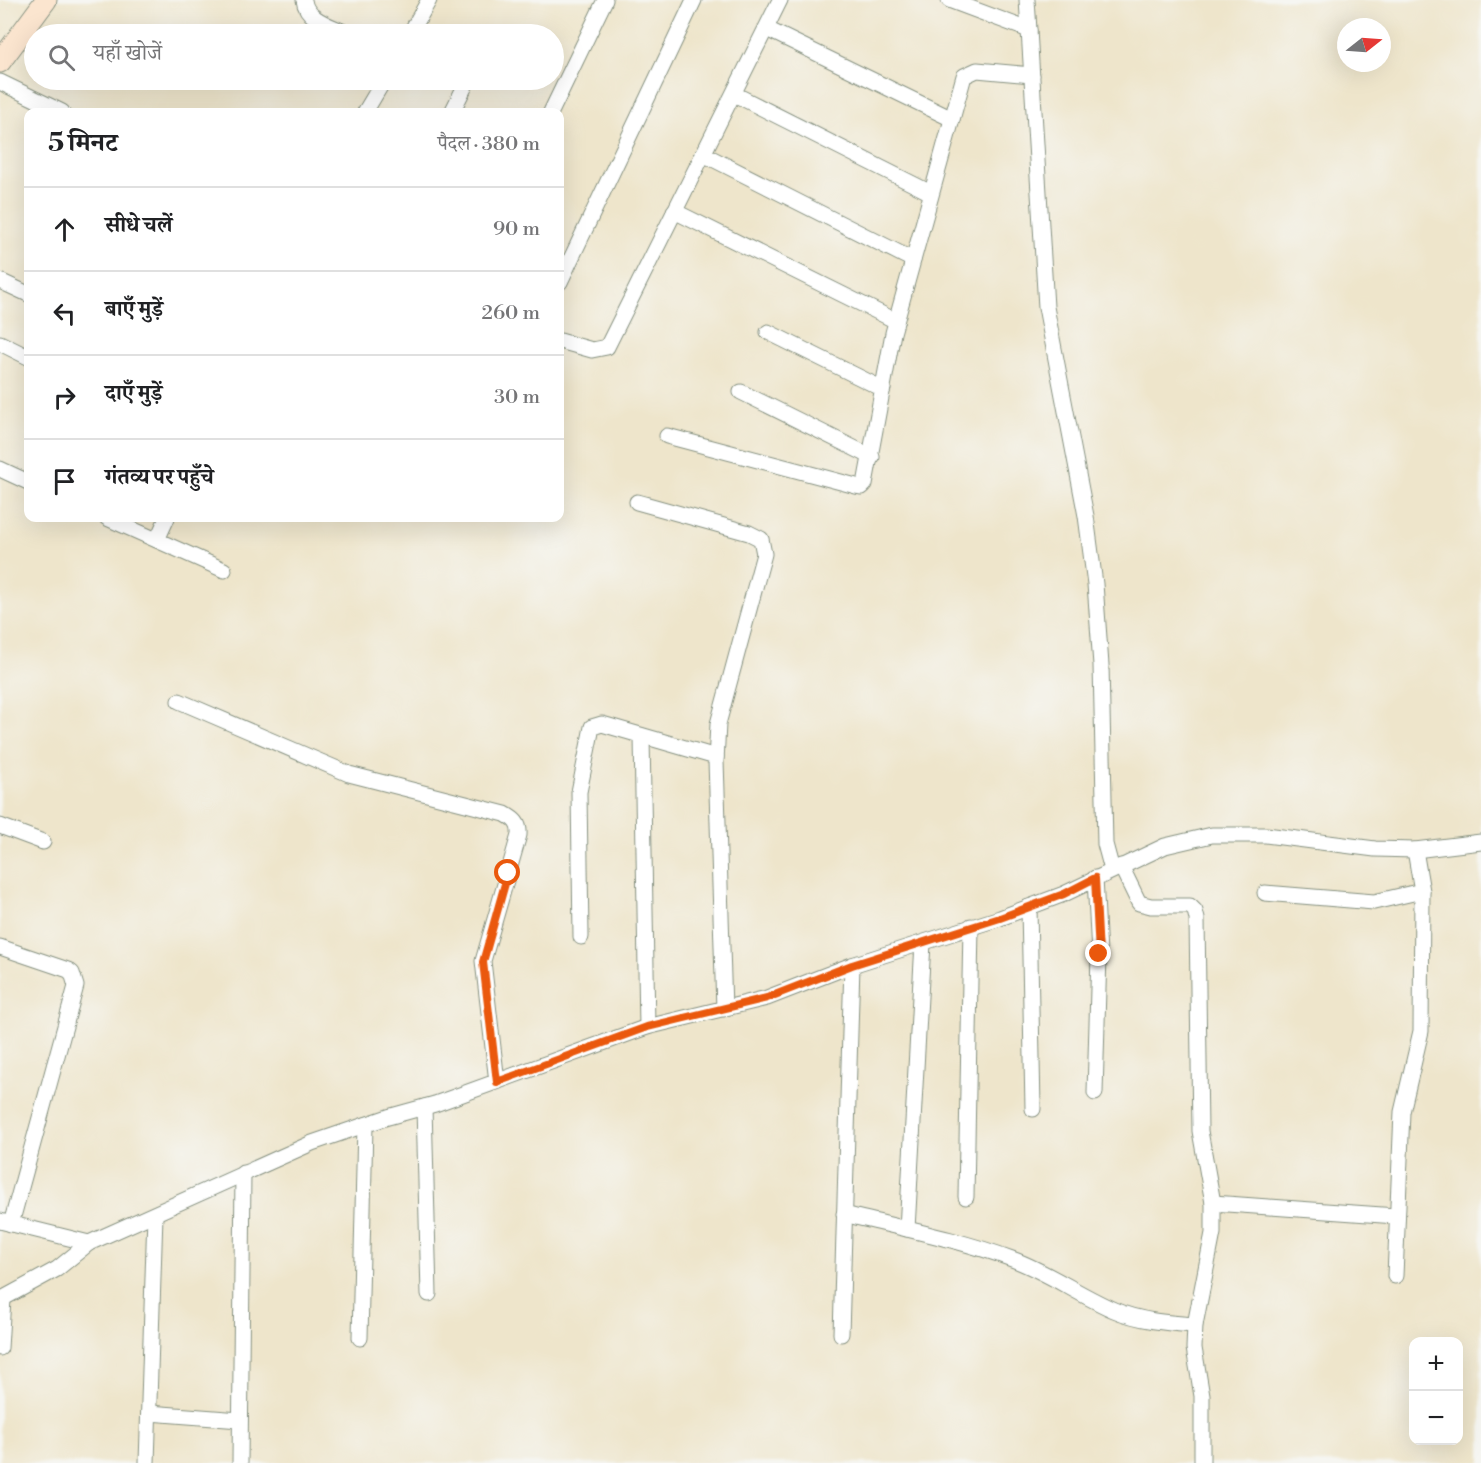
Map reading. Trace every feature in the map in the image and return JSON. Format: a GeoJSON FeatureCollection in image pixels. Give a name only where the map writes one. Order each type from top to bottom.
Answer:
{"type":"FeatureCollection","features":[{"type":"Feature","properties":{"kind":"street"},"geometry":{"type":"LineString","coordinates":[[28,24],[46,0]]}},
{"type":"Feature","properties":{"kind":"street"},"geometry":{"type":"LineString","coordinates":[[304,0],[305,9],[311,16],[327,24]]}},
{"type":"Feature","properties":{"kind":"street"},"geometry":{"type":"LineString","coordinates":[[416,24],[429,0]]}},
{"type":"Feature","properties":{"kind":"street"},"geometry":{"type":"LineString","coordinates":[[564,83],[605,0]]}},
{"type":"Feature","properties":{"kind":"street"},"geometry":{"type":"LineString","coordinates":[[564,274],[694,0]]}},
{"type":"Feature","properties":{"kind":"street"},"geometry":{"type":"LineString","coordinates":[[564,342],[592,350],[607,347],[780,0]]}},
{"type":"Feature","properties":{"kind":"street"},"geometry":{"type":"LineString","coordinates":[[949,0],[1029,30]]}},
{"type":"Feature","properties":{"kind":"street"},"geometry":{"type":"LineString","coordinates":[[1027,0],[1046,307],[1062,401],[1086,516],[1095,584],[1101,664],[1105,844],[1116,868],[1139,903],[1151,906],[1190,906],[1195,911],[1200,1131],[1213,1203],[1213,1233],[1195,1326],[1194,1348],[1203,1416],[1202,1463]]}},
{"type":"Feature","properties":{"kind":"street"},"geometry":{"type":"LineString","coordinates":[[766,29],[952,119]]}},
{"type":"Feature","properties":{"kind":"street"},"geometry":{"type":"LineString","coordinates":[[0,62],[24,30]]}},
{"type":"Feature","properties":{"kind":"street"},"geometry":{"type":"LineString","coordinates":[[668,436],[862,487],[868,479],[896,321],[964,76],[970,71],[1032,75]]}},
{"type":"Feature","properties":{"kind":"street"},"geometry":{"type":"LineString","coordinates":[[0,82],[54,108]]}},
{"type":"Feature","properties":{"kind":"street"},"geometry":{"type":"LineString","coordinates":[[367,108],[378,90]]}},
{"type":"Feature","properties":{"kind":"street"},"geometry":{"type":"LineString","coordinates":[[454,108],[463,90]]}},
{"type":"Feature","properties":{"kind":"street"},"geometry":{"type":"LineString","coordinates":[[552,108],[561,90]]}},
{"type":"Feature","properties":{"kind":"street"},"geometry":{"type":"LineString","coordinates":[[734,94],[931,193]]}},
{"type":"Feature","properties":{"kind":"street"},"geometry":{"type":"LineString","coordinates":[[703,154],[913,260]]}},
{"type":"Feature","properties":{"kind":"street"},"geometry":{"type":"LineString","coordinates":[[674,212],[896,321]]}},
{"type":"Feature","properties":{"kind":"street"},"geometry":{"type":"LineString","coordinates":[[0,281],[24,292]]}},
{"type":"Feature","properties":{"kind":"street"},"geometry":{"type":"LineString","coordinates":[[768,332],[883,388]]}},
{"type":"Feature","properties":{"kind":"street"},"geometry":{"type":"LineString","coordinates":[[0,344],[24,355]]}},
{"type":"Feature","properties":{"kind":"street"},"geometry":{"type":"LineString","coordinates":[[741,392],[872,457]]}},
{"type":"Feature","properties":{"kind":"street"},"geometry":{"type":"LineString","coordinates":[[0,469],[24,480]]}},
{"type":"Feature","properties":{"kind":"street"},"geometry":{"type":"LineString","coordinates":[[637,502],[749,533],[761,539],[763,545],[764,554],[718,724],[716,758],[724,1009]]}},
{"type":"Feature","properties":{"kind":"street"},"geometry":{"type":"LineString","coordinates":[[116,522],[224,570]]}},
{"type":"Feature","properties":{"kind":"street"},"geometry":{"type":"LineString","coordinates":[[157,540],[164,522]]}},
{"type":"Feature","properties":{"kind":"street"},"geometry":{"type":"LineString","coordinates":[[179,701],[349,774],[505,813],[515,819],[519,828],[519,836],[483,962],[497,1082]]}},
{"type":"Feature","properties":{"kind":"street"},"geometry":{"type":"LineString","coordinates":[[581,937],[579,792],[592,727],[602,724],[716,758]]}},
{"type":"Feature","properties":{"kind":"street"},"geometry":{"type":"LineString","coordinates":[[642,736],[647,1027]]}},
{"type":"Feature","properties":{"kind":"street"},"geometry":{"type":"LineString","coordinates":[[0,826],[43,842]]}},
{"type":"Feature","properties":{"kind":"street"},"geometry":{"type":"LineString","coordinates":[[0,1348],[2,1299],[57,1269],[88,1243],[312,1143],[497,1082],[647,1027],[767,998],[852,965],[1029,907],[1165,846],[1212,835],[1266,835],[1376,849],[1415,850],[1481,842]]}},
{"type":"Feature","properties":{"kind":"street"},"geometry":{"type":"LineString","coordinates":[[1395,1276],[1402,1112],[1420,1031],[1422,891],[1415,850]]}},
{"type":"Feature","properties":{"kind":"street"},"geometry":{"type":"LineString","coordinates":[[1095,878],[1099,954],[1095,1093]]}},
{"type":"Feature","properties":{"kind":"street"},"geometry":{"type":"LineString","coordinates":[[1265,893],[1374,902],[1422,891]]}},
{"type":"Feature","properties":{"kind":"street"},"geometry":{"type":"LineString","coordinates":[[1029,907],[1033,1110]]}},
{"type":"Feature","properties":{"kind":"street"},"geometry":{"type":"LineString","coordinates":[[966,1197],[971,926]]}},
{"type":"Feature","properties":{"kind":"street"},"geometry":{"type":"LineString","coordinates":[[907,1229],[923,943]]}},
{"type":"Feature","properties":{"kind":"street"},"geometry":{"type":"LineString","coordinates":[[0,947],[68,970],[75,979],[76,986],[6,1222],[88,1243]]}},
{"type":"Feature","properties":{"kind":"street"},"geometry":{"type":"LineString","coordinates":[[841,1334],[852,965]]}},
{"type":"Feature","properties":{"kind":"street"},"geometry":{"type":"LineString","coordinates":[[424,1107],[429,1294]]}},
{"type":"Feature","properties":{"kind":"street"},"geometry":{"type":"LineString","coordinates":[[360,1338],[365,1125]]}},
{"type":"Feature","properties":{"kind":"street"},"geometry":{"type":"LineString","coordinates":[[240,1463],[243,1173]]}},
{"type":"Feature","properties":{"kind":"street"},"geometry":{"type":"LineString","coordinates":[[1213,1203],[1396,1216]]}},
{"type":"Feature","properties":{"kind":"street"},"geometry":{"type":"LineString","coordinates":[[844,1214],[907,1229],[1014,1260],[1116,1311],[1154,1321],[1195,1326]]}},
{"type":"Feature","properties":{"kind":"street"},"geometry":{"type":"LineString","coordinates":[[147,1463],[155,1215]]}},
{"type":"Feature","properties":{"kind":"street"},"geometry":{"type":"LineString","coordinates":[[149,1413],[240,1420]]}},
{"type":"Feature","properties":{"kind":"route"},"geometry":{"type":"LineString","coordinates":[[508,873],[483,962],[497,1082],[647,1027],[767,998],[852,965],[1000,918],[1064,894],[1095,878],[1099,954]]}}]}
